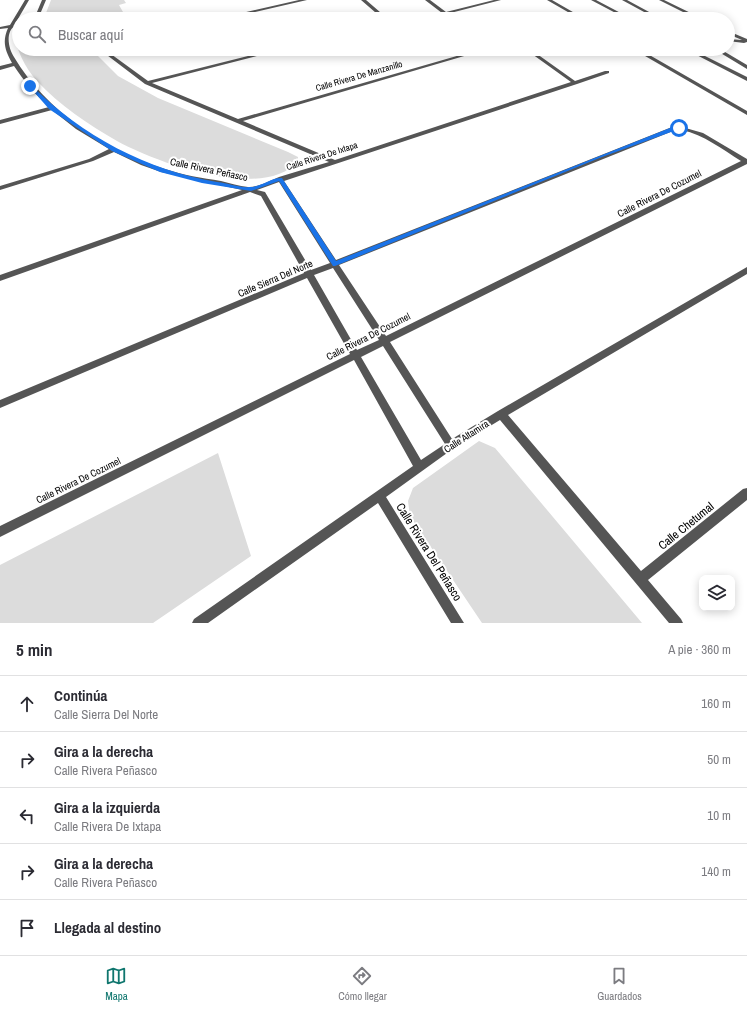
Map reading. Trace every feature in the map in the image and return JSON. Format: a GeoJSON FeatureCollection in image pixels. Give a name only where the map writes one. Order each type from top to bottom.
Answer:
{"type":"FeatureCollection","features":[{"type":"Feature","properties":{"kind":"street","name":"Calle Rivera Peñasco"},"geometry":{"type":"LineString","coordinates":[[20,12],[27,0]]}},
{"type":"Feature","properties":{"kind":"street"},"geometry":{"type":"LineString","coordinates":[[39,12],[44,0]]}},
{"type":"Feature","properties":{"kind":"street"},"geometry":{"type":"LineString","coordinates":[[250,12],[305,0]]}},
{"type":"Feature","properties":{"kind":"street"},"geometry":{"type":"LineString","coordinates":[[362,0],[377,12]]}},
{"type":"Feature","properties":{"kind":"street"},"geometry":{"type":"LineString","coordinates":[[427,0],[444,12]]}},
{"type":"Feature","properties":{"kind":"street"},"geometry":{"type":"LineString","coordinates":[[449,12],[499,0]]}},
{"type":"Feature","properties":{"kind":"street"},"geometry":{"type":"LineString","coordinates":[[549,0],[570,12]]}},
{"type":"Feature","properties":{"kind":"street"},"geometry":{"type":"LineString","coordinates":[[593,0],[616,12]]}},
{"type":"Feature","properties":{"kind":"street"},"geometry":{"type":"LineString","coordinates":[[624,0],[647,12]]}},
{"type":"Feature","properties":{"kind":"street"},"geometry":{"type":"LineString","coordinates":[[661,0],[686,12]]}},
{"type":"Feature","properties":{"kind":"street","name":"Calle Rivera Peñasco"},"geometry":{"type":"LineString","coordinates":[[12,26],[6,38],[6,45],[15,64],[30,86],[51,108],[113,150],[162,171],[202,181],[251,189],[263,194],[420,468]]}},
{"type":"Feature","properties":{"kind":"street"},"geometry":{"type":"LineString","coordinates":[[0,28],[12,26]]}},
{"type":"Feature","properties":{"kind":"street"},"geometry":{"type":"LineString","coordinates":[[735,36],[747,42]]}},
{"type":"Feature","properties":{"kind":"street"},"geometry":{"type":"LineString","coordinates":[[735,41],[747,42]]}},
{"type":"Feature","properties":{"kind":"street"},"geometry":{"type":"LineString","coordinates":[[110,56],[147,83],[335,162]]}},
{"type":"Feature","properties":{"kind":"street"},"geometry":{"type":"LineString","coordinates":[[147,83],[254,56]]}},
{"type":"Feature","properties":{"kind":"street","name":"Calle Rivera De Manzanillo"},"geometry":{"type":"LineString","coordinates":[[238,121],[462,56]]}},
{"type":"Feature","properties":{"kind":"street"},"geometry":{"type":"LineString","coordinates":[[537,56],[575,82]]}},
{"type":"Feature","properties":{"kind":"street"},"geometry":{"type":"LineString","coordinates":[[647,56],[747,113]]}},
{"type":"Feature","properties":{"kind":"street"},"geometry":{"type":"LineString","coordinates":[[701,56],[747,79]]}},
{"type":"Feature","properties":{"kind":"street"},"geometry":{"type":"LineString","coordinates":[[728,56],[747,67]]}},
{"type":"Feature","properties":{"kind":"street"},"geometry":{"type":"LineString","coordinates":[[0,68],[15,64]]}},
{"type":"Feature","properties":{"kind":"street","name":"Calle Rivera De Ixtapa"},"geometry":{"type":"LineString","coordinates":[[0,278],[280,179],[607,72]]}},
{"type":"Feature","properties":{"kind":"street"},"geometry":{"type":"LineString","coordinates":[[0,122],[51,108]]}},
{"type":"Feature","properties":{"kind":"street","name":"Calle Sierra Del Norte"},"geometry":{"type":"LineString","coordinates":[[0,404],[309,274],[593,159],[672,129],[684,127],[694,130],[746,161]]}},
{"type":"Feature","properties":{"kind":"street"},"geometry":{"type":"LineString","coordinates":[[0,188],[90,160],[113,150]]}},
{"type":"Feature","properties":{"kind":"street","name":"Calle Rivera De Cozumel"},"geometry":{"type":"LineString","coordinates":[[0,532],[384,340],[628,222],[746,161]]}},
{"type":"Feature","properties":{"kind":"street"},"geometry":{"type":"LineString","coordinates":[[280,179],[451,445]]}},
{"type":"Feature","properties":{"kind":"street","name":"Calle Altamira"},"geometry":{"type":"LineString","coordinates":[[198,623],[451,445],[501,414],[747,270]]}},
{"type":"Feature","properties":{"kind":"street"},"geometry":{"type":"LineString","coordinates":[[501,414],[677,623]]}},
{"type":"Feature","properties":{"kind":"street","name":"Calle Chetumal"},"geometry":{"type":"LineString","coordinates":[[640,579],[747,493]]}},
{"type":"Feature","properties":{"kind":"street","name":"Calle Rivera Del Peñasco"},"geometry":{"type":"LineString","coordinates":[[379,495],[458,623]]}},
{"type":"Feature","properties":{"kind":"shaded area"},"geometry":{"type":"Polygon","coordinates":[[[51,0],[124,0],[126,3],[119,5],[123,12],[46,12],[51,0]]]}},
{"type":"Feature","properties":{"kind":"shaded area"},"geometry":{"type":"Polygon","coordinates":[[[21,56],[98,56],[118,76],[158,98],[288,152],[298,157],[298,162],[281,173],[260,178],[235,178],[182,168],[135,150],[106,135],[75,114],[55,98],[32,76],[21,56]]]}},
{"type":"Feature","properties":{"kind":"shaded area"},"geometry":{"type":"Polygon","coordinates":[[[479,441],[495,448],[642,623],[482,623],[410,516],[408,501],[413,488],[479,441]]]}},
{"type":"Feature","properties":{"kind":"shaded area"},"geometry":{"type":"Polygon","coordinates":[[[218,453],[251,556],[153,623],[0,623],[0,565],[218,453]]]}},
{"type":"Feature","properties":{"kind":"route"},"geometry":{"type":"LineString","coordinates":[[30,86],[51,108],[113,150],[162,171],[202,181],[251,189],[280,179],[335,264],[600,156],[672,129],[679,128]]}}]}
